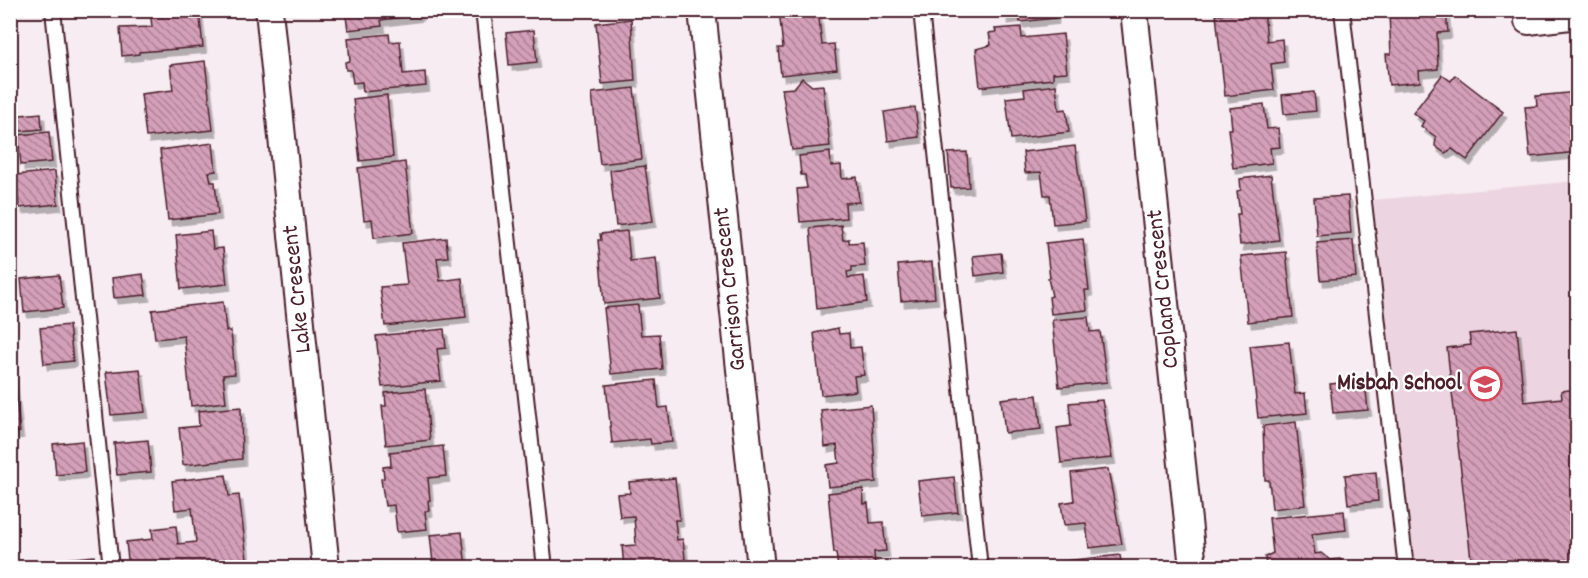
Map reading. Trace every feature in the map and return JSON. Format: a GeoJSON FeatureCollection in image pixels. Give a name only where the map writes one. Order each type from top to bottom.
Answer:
{"type":"FeatureCollection","features":[{"type":"Feature","properties":{"kind":"street","name":"Lake Crescent"},"geometry":{"type":"LineString","coordinates":[[269,10],[327,567]]}},
{"type":"Feature","properties":{"kind":"street","name":"Garrison Crescent"},"geometry":{"type":"LineString","coordinates":[[702,10],[761,567]]}},
{"type":"Feature","properties":{"kind":"street","name":"Copland Crescent"},"geometry":{"type":"LineString","coordinates":[[1134,10],[1193,567]]}},
{"type":"Feature","properties":{"kind":"street"},"geometry":{"type":"LineString","coordinates":[[1528,21],[1578,15]]}},
{"type":"Feature","properties":{"kind":"lane"},"geometry":{"type":"LineString","coordinates":[[53,10],[111,567]]}},
{"type":"Feature","properties":{"kind":"lane"},"geometry":{"type":"LineString","coordinates":[[483,10],[545,567]]}},
{"type":"Feature","properties":{"kind":"lane"},"geometry":{"type":"LineString","coordinates":[[921,10],[980,567]]}},
{"type":"Feature","properties":{"kind":"lane"},"geometry":{"type":"LineString","coordinates":[[1342,10],[1406,567]]}},
{"type":"Feature","properties":{"kind":"shaded area","name":"Misbah School"},"geometry":{"type":"Polygon","coordinates":[[[1577,181],[1577,567],[1411,567],[1373,200],[1577,181]]]}},
{"type":"Feature","properties":{"kind":"building"},"geometry":{"type":"Polygon","coordinates":[[[150,10],[199,10],[203,47],[139,52],[139,54],[122,56],[120,28],[152,27],[150,10]]]}},
{"type":"Feature","properties":{"kind":"building"},"geometry":{"type":"Polygon","coordinates":[[[345,10],[419,10],[419,15],[381,20],[382,26],[348,30],[345,10]]]}},
{"type":"Feature","properties":{"kind":"building"},"geometry":{"type":"Polygon","coordinates":[[[779,10],[818,10],[822,45],[834,44],[837,69],[781,75],[778,48],[783,48],[779,10]]]}},
{"type":"Feature","properties":{"kind":"building"},"geometry":{"type":"Polygon","coordinates":[[[1004,10],[1055,10],[1055,18],[1020,22],[1019,16],[1004,18],[1004,10]]]}},
{"type":"Feature","properties":{"kind":"building"},"geometry":{"type":"Polygon","coordinates":[[[1264,10],[1267,41],[1282,39],[1284,62],[1271,64],[1274,90],[1225,96],[1216,15],[1264,10]]]}},
{"type":"Feature","properties":{"kind":"building"},"geometry":{"type":"Polygon","coordinates":[[[1399,10],[1440,10],[1440,14],[1446,13],[1448,32],[1437,33],[1438,69],[1419,71],[1420,82],[1389,85],[1386,54],[1391,54],[1389,14],[1399,13],[1399,10]]]}},
{"type":"Feature","properties":{"kind":"building"},"geometry":{"type":"Polygon","coordinates":[[[631,19],[635,81],[602,84],[596,23],[631,19]]]}},
{"type":"Feature","properties":{"kind":"building"},"geometry":{"type":"Polygon","coordinates":[[[1021,27],[1022,38],[1063,34],[1067,72],[1053,73],[1053,79],[980,87],[976,49],[991,45],[989,33],[996,32],[995,29],[1021,27]]]}},
{"type":"Feature","properties":{"kind":"building"},"geometry":{"type":"Polygon","coordinates":[[[534,30],[537,62],[509,65],[506,33],[534,30]]]}},
{"type":"Feature","properties":{"kind":"building"},"geometry":{"type":"Polygon","coordinates":[[[389,34],[390,42],[400,41],[403,74],[425,72],[426,86],[363,92],[362,82],[353,83],[351,70],[346,70],[345,62],[350,61],[348,38],[389,34]]]}},
{"type":"Feature","properties":{"kind":"building"},"geometry":{"type":"Polygon","coordinates":[[[205,61],[213,130],[146,137],[141,94],[173,90],[170,65],[205,61]]]}},
{"type":"Feature","properties":{"kind":"building"},"geometry":{"type":"Polygon","coordinates":[[[1442,75],[1451,81],[1455,75],[1503,112],[1467,160],[1452,149],[1445,153],[1435,146],[1436,137],[1421,126],[1424,121],[1413,113],[1442,75]]]}},
{"type":"Feature","properties":{"kind":"building"},"geometry":{"type":"Polygon","coordinates":[[[802,78],[812,86],[823,85],[830,146],[792,150],[782,89],[794,88],[802,78]]]}},
{"type":"Feature","properties":{"kind":"building"},"geometry":{"type":"Polygon","coordinates":[[[1056,85],[1059,110],[1066,109],[1069,132],[1011,139],[1006,98],[1025,96],[1024,89],[1056,85]]]}},
{"type":"Feature","properties":{"kind":"building"},"geometry":{"type":"Polygon","coordinates":[[[634,88],[642,159],[600,164],[592,93],[634,88]]]}},
{"type":"Feature","properties":{"kind":"building"},"geometry":{"type":"Polygon","coordinates":[[[1314,92],[1316,111],[1284,114],[1282,95],[1314,92]]]}},
{"type":"Feature","properties":{"kind":"building"},"geometry":{"type":"Polygon","coordinates":[[[1578,92],[1578,152],[1530,157],[1525,107],[1537,106],[1536,96],[1578,92]]]}},
{"type":"Feature","properties":{"kind":"building"},"geometry":{"type":"Polygon","coordinates":[[[387,95],[393,157],[360,161],[353,99],[387,95]]]}},
{"type":"Feature","properties":{"kind":"building"},"geometry":{"type":"Polygon","coordinates":[[[1264,104],[1267,129],[1278,128],[1280,147],[1270,148],[1272,163],[1233,168],[1228,129],[1232,129],[1230,108],[1264,104]]]}},
{"type":"Feature","properties":{"kind":"building"},"geometry":{"type":"Polygon","coordinates":[[[915,107],[919,137],[888,141],[884,112],[915,107]]]}},
{"type":"Feature","properties":{"kind":"building"},"geometry":{"type":"Polygon","coordinates":[[[41,113],[42,129],[10,132],[10,116],[41,113]]]}},
{"type":"Feature","properties":{"kind":"building"},"geometry":{"type":"Polygon","coordinates":[[[49,132],[52,162],[21,165],[18,135],[49,132]]]}},
{"type":"Feature","properties":{"kind":"building"},"geometry":{"type":"Polygon","coordinates":[[[213,143],[216,171],[209,172],[211,182],[215,182],[218,214],[168,220],[160,150],[213,143]]]}},
{"type":"Feature","properties":{"kind":"building"},"geometry":{"type":"Polygon","coordinates":[[[1075,146],[1085,221],[1053,224],[1050,195],[1044,195],[1041,172],[1025,173],[1023,152],[1075,146]]]}},
{"type":"Feature","properties":{"kind":"building"},"geometry":{"type":"Polygon","coordinates":[[[830,152],[831,166],[841,165],[842,179],[857,177],[859,202],[845,203],[846,218],[800,222],[797,189],[807,188],[805,175],[801,175],[799,156],[830,152]]]}},
{"type":"Feature","properties":{"kind":"building"},"geometry":{"type":"Polygon","coordinates":[[[967,152],[969,187],[951,188],[948,153],[967,152]]]}},
{"type":"Feature","properties":{"kind":"building"},"geometry":{"type":"Polygon","coordinates":[[[405,162],[413,233],[374,238],[372,219],[364,220],[358,168],[405,162]]]}},
{"type":"Feature","properties":{"kind":"building"},"geometry":{"type":"Polygon","coordinates":[[[645,166],[653,221],[616,226],[610,170],[645,166]]]}},
{"type":"Feature","properties":{"kind":"building"},"geometry":{"type":"Polygon","coordinates":[[[55,171],[58,204],[19,208],[16,175],[55,171]]]}},
{"type":"Feature","properties":{"kind":"building"},"geometry":{"type":"Polygon","coordinates":[[[1271,175],[1279,240],[1240,245],[1237,191],[1241,190],[1240,179],[1271,175]]]}},
{"type":"Feature","properties":{"kind":"building"},"geometry":{"type":"Polygon","coordinates":[[[1348,196],[1351,233],[1317,236],[1314,198],[1348,196]]]}},
{"type":"Feature","properties":{"kind":"building"},"geometry":{"type":"Polygon","coordinates":[[[841,225],[843,240],[849,239],[849,243],[863,242],[865,266],[852,267],[852,271],[847,272],[848,278],[864,276],[867,302],[817,309],[810,228],[841,225]]]}},
{"type":"Feature","properties":{"kind":"building"},"geometry":{"type":"Polygon","coordinates":[[[211,231],[213,249],[223,248],[227,284],[181,289],[176,235],[211,231]]]}},
{"type":"Feature","properties":{"kind":"building"},"geometry":{"type":"Polygon","coordinates":[[[627,231],[630,261],[656,258],[660,298],[604,304],[598,240],[601,240],[600,234],[627,231]]]}},
{"type":"Feature","properties":{"kind":"building"},"geometry":{"type":"Polygon","coordinates":[[[446,238],[448,257],[437,258],[440,281],[462,278],[466,317],[385,326],[380,287],[407,285],[402,243],[446,238]]]}},
{"type":"Feature","properties":{"kind":"building"},"geometry":{"type":"Polygon","coordinates":[[[1083,239],[1089,290],[1085,290],[1087,310],[1051,314],[1049,297],[1052,296],[1048,278],[1050,278],[1046,243],[1083,239]]]}},
{"type":"Feature","properties":{"kind":"building"},"geometry":{"type":"Polygon","coordinates":[[[1353,240],[1356,277],[1320,280],[1317,243],[1353,240]]]}},
{"type":"Feature","properties":{"kind":"building"},"geometry":{"type":"Polygon","coordinates":[[[1286,252],[1293,317],[1248,322],[1241,256],[1286,252]]]}},
{"type":"Feature","properties":{"kind":"building"},"geometry":{"type":"Polygon","coordinates":[[[1001,253],[1003,272],[975,276],[973,256],[1001,253]]]}},
{"type":"Feature","properties":{"kind":"building"},"geometry":{"type":"Polygon","coordinates":[[[932,262],[935,298],[901,301],[898,265],[932,262]]]}},
{"type":"Feature","properties":{"kind":"building"},"geometry":{"type":"Polygon","coordinates":[[[143,274],[146,295],[114,298],[112,278],[143,274]]]}},
{"type":"Feature","properties":{"kind":"building"},"geometry":{"type":"Polygon","coordinates":[[[59,275],[63,308],[24,312],[21,279],[59,275]]]}},
{"type":"Feature","properties":{"kind":"building"},"geometry":{"type":"Polygon","coordinates":[[[223,302],[226,331],[231,331],[235,374],[223,375],[226,402],[191,406],[184,336],[155,339],[152,310],[223,302]]]}},
{"type":"Feature","properties":{"kind":"building"},"geometry":{"type":"Polygon","coordinates":[[[638,305],[641,335],[659,334],[662,369],[611,374],[604,308],[638,305]]]}},
{"type":"Feature","properties":{"kind":"building"},"geometry":{"type":"Polygon","coordinates":[[[1088,317],[1090,332],[1100,331],[1107,382],[1059,387],[1052,320],[1088,317]]]}},
{"type":"Feature","properties":{"kind":"building"},"geometry":{"type":"Polygon","coordinates":[[[69,325],[73,361],[44,364],[40,328],[69,325]]]}},
{"type":"Feature","properties":{"kind":"building"},"geometry":{"type":"Polygon","coordinates":[[[838,328],[839,334],[849,333],[850,348],[861,347],[864,375],[854,376],[856,391],[821,395],[814,333],[838,328]]]}},
{"type":"Feature","properties":{"kind":"building"},"geometry":{"type":"Polygon","coordinates":[[[444,329],[446,348],[437,349],[441,381],[382,387],[376,336],[444,329]]]}},
{"type":"Feature","properties":{"kind":"building"},"geometry":{"type":"Polygon","coordinates":[[[1517,329],[1524,402],[1562,398],[1561,391],[1578,389],[1578,568],[1472,568],[1447,348],[1471,345],[1469,334],[1517,329]]]}},
{"type":"Feature","properties":{"kind":"building"},"geometry":{"type":"Polygon","coordinates":[[[1289,342],[1295,394],[1305,393],[1307,413],[1258,418],[1250,346],[1289,342]]]}},
{"type":"Feature","properties":{"kind":"building"},"geometry":{"type":"Polygon","coordinates":[[[140,369],[145,412],[111,415],[106,372],[140,369]]]}},
{"type":"Feature","properties":{"kind":"building"},"geometry":{"type":"Polygon","coordinates":[[[10,370],[13,370],[20,432],[10,433],[10,370]]]}},
{"type":"Feature","properties":{"kind":"building"},"geometry":{"type":"Polygon","coordinates":[[[656,380],[659,408],[668,407],[672,442],[651,444],[650,439],[612,443],[606,385],[656,380]]]}},
{"type":"Feature","properties":{"kind":"building"},"geometry":{"type":"Polygon","coordinates":[[[1365,381],[1368,410],[1333,413],[1330,384],[1365,381]]]}},
{"type":"Feature","properties":{"kind":"building"},"geometry":{"type":"Polygon","coordinates":[[[425,389],[430,440],[386,445],[382,406],[386,406],[385,393],[425,389]]]}},
{"type":"Feature","properties":{"kind":"building"},"geometry":{"type":"Polygon","coordinates":[[[1037,395],[1041,429],[1005,433],[1001,399],[1037,395]]]}},
{"type":"Feature","properties":{"kind":"building"},"geometry":{"type":"Polygon","coordinates":[[[1102,400],[1112,458],[1061,463],[1057,428],[1071,426],[1069,403],[1102,400]]]}},
{"type":"Feature","properties":{"kind":"building"},"geometry":{"type":"Polygon","coordinates":[[[871,405],[876,482],[828,487],[826,465],[839,463],[837,445],[825,447],[821,410],[871,405]]]}},
{"type":"Feature","properties":{"kind":"building"},"geometry":{"type":"Polygon","coordinates":[[[241,407],[242,459],[183,465],[179,428],[199,426],[198,411],[241,407]]]}},
{"type":"Feature","properties":{"kind":"building"},"geometry":{"type":"Polygon","coordinates":[[[1296,422],[1305,505],[1272,509],[1269,480],[1265,480],[1263,426],[1296,422]]]}},
{"type":"Feature","properties":{"kind":"building"},"geometry":{"type":"Polygon","coordinates":[[[148,440],[151,472],[117,475],[114,443],[148,440]]]}},
{"type":"Feature","properties":{"kind":"building"},"geometry":{"type":"Polygon","coordinates":[[[82,441],[85,472],[56,475],[53,444],[82,441]]]}},
{"type":"Feature","properties":{"kind":"building"},"geometry":{"type":"Polygon","coordinates":[[[443,446],[446,476],[428,478],[430,500],[428,501],[429,510],[425,511],[427,529],[397,532],[394,505],[385,506],[381,479],[384,478],[383,467],[391,466],[390,452],[443,446]]]}},
{"type":"Feature","properties":{"kind":"building"},"geometry":{"type":"Polygon","coordinates":[[[1108,469],[1122,544],[1089,548],[1086,523],[1064,525],[1061,503],[1074,501],[1071,473],[1108,469]]]}},
{"type":"Feature","properties":{"kind":"building"},"geometry":{"type":"Polygon","coordinates":[[[1376,472],[1378,501],[1348,504],[1345,475],[1376,472]]]}},
{"type":"Feature","properties":{"kind":"building"},"geometry":{"type":"Polygon","coordinates":[[[226,475],[229,496],[239,495],[247,559],[215,562],[215,568],[129,568],[126,542],[153,539],[152,529],[176,526],[178,544],[196,542],[192,508],[175,510],[172,481],[226,475]]]}},
{"type":"Feature","properties":{"kind":"building"},"geometry":{"type":"Polygon","coordinates":[[[954,477],[958,512],[922,516],[918,481],[954,477]]]}},
{"type":"Feature","properties":{"kind":"building"},"geometry":{"type":"Polygon","coordinates":[[[675,478],[680,520],[675,520],[677,540],[683,539],[686,568],[624,568],[622,546],[636,545],[634,516],[620,517],[617,494],[630,493],[629,482],[675,478]]]}},
{"type":"Feature","properties":{"kind":"building"},"geometry":{"type":"Polygon","coordinates":[[[863,489],[864,504],[868,503],[870,523],[883,522],[886,551],[874,552],[875,566],[838,568],[836,553],[834,553],[828,493],[863,489]]]}},
{"type":"Feature","properties":{"kind":"building"},"geometry":{"type":"Polygon","coordinates":[[[1344,511],[1346,530],[1312,534],[1315,554],[1321,553],[1330,560],[1340,559],[1350,568],[1266,567],[1265,557],[1273,553],[1269,518],[1344,511]]]}},
{"type":"Feature","properties":{"kind":"building"},"geometry":{"type":"Polygon","coordinates":[[[462,532],[466,568],[398,568],[433,563],[430,535],[462,532]]]}},
{"type":"Feature","properties":{"kind":"building"},"geometry":{"type":"Polygon","coordinates":[[[1120,555],[1122,568],[1027,568],[1027,565],[1120,555]]]}},
{"type":"Feature","properties":{"kind":"building"},"geometry":{"type":"Polygon","coordinates":[[[94,556],[95,568],[66,568],[65,559],[94,556]]]}},
{"type":"Feature","properties":{"kind":"place","name":"Misbah School"},"geometry":{"type":"Point","coordinates":[1485,384]}}]}
